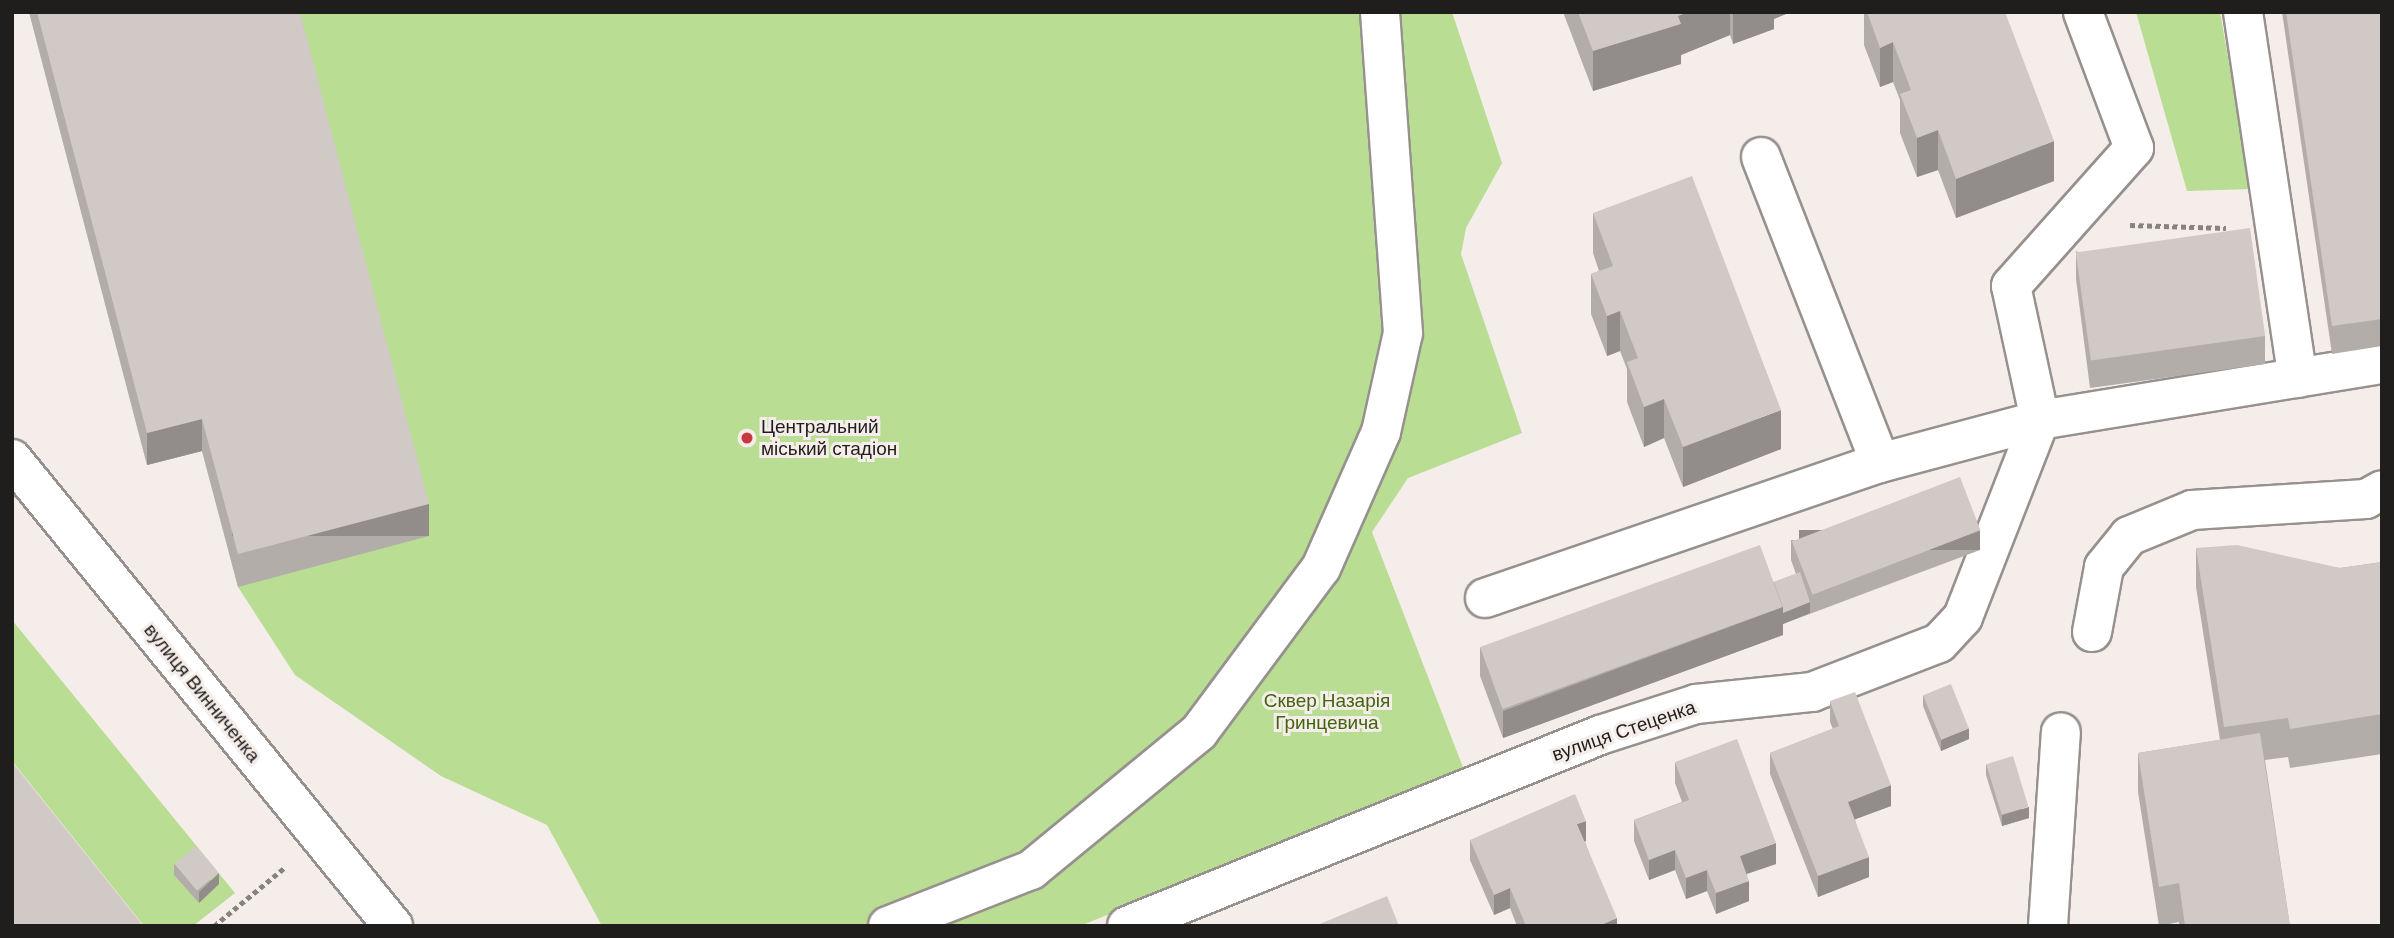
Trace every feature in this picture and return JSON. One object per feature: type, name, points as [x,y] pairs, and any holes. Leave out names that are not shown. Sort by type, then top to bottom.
[{"type":"street","points":[[888,926],[1031,870],[1147,775],[1199,732],[1321,568],[1381,432],[1403,333],[1380,12]]},
{"type":"street","points":[[2040,420],[2011,286],[2134,148],[2083,12]]},
{"type":"street","points":[[2243,12],[2298,378]]},
{"type":"street","points":[[1760,157],[1880,463]]},
{"type":"street","points":[[1485,598],[1880,463],[2040,420],[2382,365]]},
{"type":"street","name":"вулиця Стеценка","points":[[1127,926],[1600,735],[1696,704],[1812,692],[1940,643],[1963,617],[2040,420]]},
{"type":"street","name":"вулиця Винниченка","points":[[12,458],[393,926]]},
{"type":"street","points":[[2092,632],[2104,568],[2129,536],[2192,510],[2366,499],[2382,490]]},
{"type":"street","points":[[2048,926],[2061,732]]},
{"type":"path","points":[[2091,197],[2133,227],[2276,229]]},
{"type":"path","points":[[214,926],[320,839]]},
{"type":"green space","name":"Центральний міський стадіон","points":[[29,12],[1452,12],[1502,163],[1466,228],[1461,254],[1522,433],[1408,478],[1372,532],[1464,770],[1080,926],[602,926],[547,825],[441,776],[295,675],[238,587],[202,451],[147,465]]},
{"type":"green space","points":[[2136,12],[2220,12],[2251,189],[2187,191]]},
{"type":"green space","points":[[12,620],[235,893],[193,926],[144,926],[12,761]]},
{"type":"building","points":[[37,12],[300,12],[429,504],[238,554],[202,419],[147,433]]},
{"type":"building","points":[[1578,12],[1688,12],[1678,16],[1681,24],[1593,51]]},
{"type":"building","points":[[1867,12],[2005,12],[2054,141],[1956,179],[1938,130],[1917,138],[1900,94],[1911,90],[1893,42],[1880,48]]},
{"type":"building","points":[[2286,12],[2382,12],[2382,319],[2332,326]]},
{"type":"building","points":[[1692,176],[1781,410],[1683,447],[1664,399],[1644,407],[1627,362],[1638,358],[1620,311],[1607,316],[1591,274],[1613,266],[1593,213]]},
{"type":"building","points":[[2250,228],[2265,336],[2091,360],[2076,252]]},
{"type":"building","points":[[1960,477],[1980,530],[1812,595],[1792,542]]},
{"type":"building","points":[[1760,545],[1783,607],[1503,709],[1480,647]]},
{"type":"building","points":[[2237,545],[2340,568],[2382,562],[2382,714],[2290,729],[2288,718],[2224,727],[2196,548]]},
{"type":"building","points":[[1800,572],[1810,602],[1783,613],[1774,582]]},
{"type":"building","points":[[1951,684],[1969,729],[1941,740],[1923,695]]},
{"type":"building","points":[[1855,692],[1891,785],[1848,802],[1869,857],[1818,876],[1770,753],[1839,726],[1830,701]]},
{"type":"building","points":[[2260,733],[2290,926],[2185,926],[2179,883],[2159,887],[2138,753]]},
{"type":"building","points":[[1737,739],[1776,843],[1740,856],[1749,881],[1716,893],[1707,870],[1686,878],[1675,850],[1649,860],[1634,820],[1689,800],[1675,762]]},
{"type":"building","points":[[2013,756],[2028,807],[2002,815],[1986,764]]},
{"type":"building","points":[[12,762],[141,923],[138,926],[12,926]]},
{"type":"building","points":[[1575,794],[1586,821],[1577,824],[1617,918],[1599,926],[1526,926],[1510,888],[1494,895],[1470,840]]},
{"type":"building","points":[[196,846],[218,873],[197,891],[175,864]]},
{"type":"building","points":[[1387,896],[1399,926],[1315,926]]},
{"type":"place","name":"Центральний міський стадіон","points":[[747,438]]},
{"type":"park label","name":"Сквер Назарія Гринцевича","points":[[1327,712]]}]
